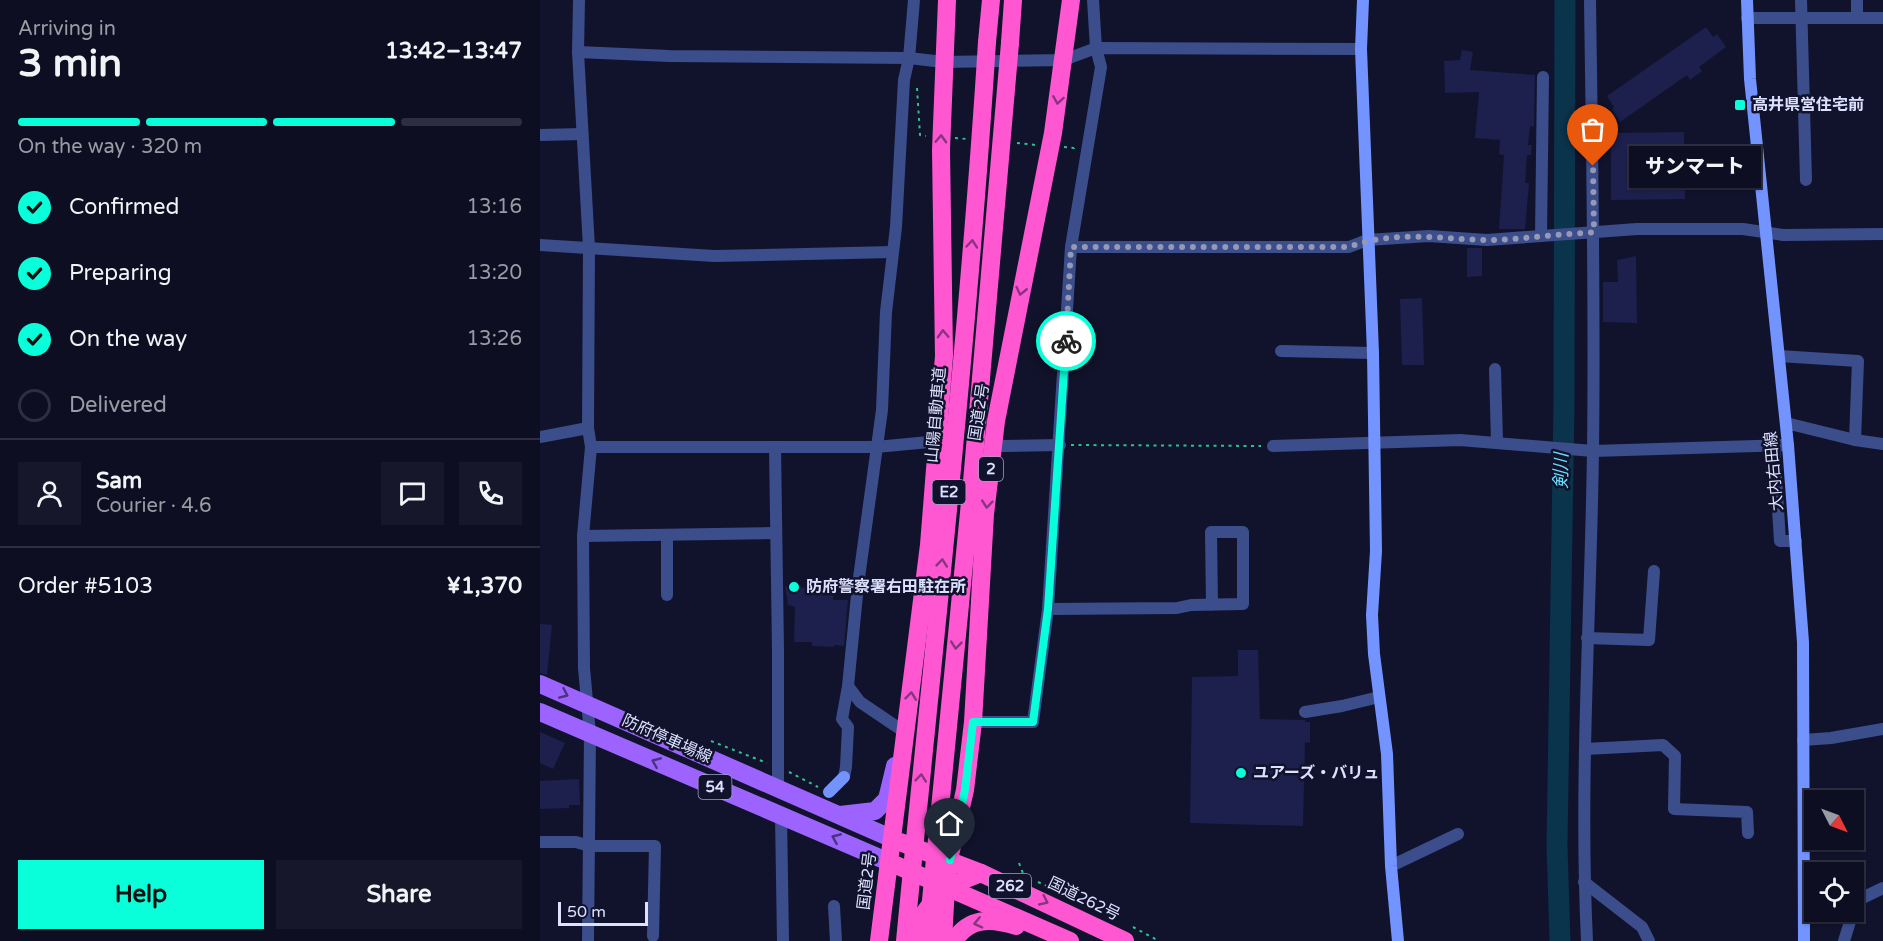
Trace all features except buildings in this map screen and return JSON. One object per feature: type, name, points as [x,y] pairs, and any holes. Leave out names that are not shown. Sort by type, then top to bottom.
[{"type":"highway","name":"国道2号","points":[[879,941],[929,545],[944,356],[940,173],[947,0]]},
{"type":"highway","name":"山陽自動車道","points":[[907,941],[980,152],[991,0]]},
{"type":"highway","name":"E2","points":[[927,941],[971,493],[1013,0]]},
{"type":"highway","name":"国道2号","points":[[943,941],[950,860],[965,790],[973,722],[986,514],[996,421],[1011,339],[1035,232],[1064,60],[1071,0]]},
{"type":"highway","name":"国道262号","points":[[893,839],[950,860],[1129,934]]},
{"type":"highway","name":"262","points":[[889,862],[1070,941]]},
{"type":"highway","points":[[907,941],[936,897],[956,882],[981,873]]},
{"type":"highway","points":[[954,941],[965,927],[979,920],[1002,922],[1031,930],[1050,932]]},
{"type":"main road","points":[[1363,0],[1361,49],[1373,353],[1376,551],[1372,615],[1374,654],[1387,754],[1391,866],[1398,941]]},
{"type":"main road","name":"大内右田線","points":[[1747,0],[1750,79],[1786,423],[1803,642],[1804,941]]},
{"type":"main road","name":"防府停車場線","points":[[540,684],[778,788],[830,805],[893,839]]},
{"type":"main road","name":"防府停車場線","points":[[540,712],[889,862]]},
{"type":"main road","points":[[844,777],[830,805],[875,811],[887,799],[895,766],[905,742]]},
{"type":"street","points":[[579,0],[578,52],[589,248],[588,428],[591,447],[583,536],[584,668],[590,734],[588,941]]},
{"type":"street","points":[[844,777],[848,727],[842,719],[882,410],[886,312],[896,227],[904,80],[909,58],[914,0]]},
{"type":"street","points":[[973,722],[1033,722],[1048,609],[1071,247],[1101,67],[1096,48],[1093,0]]},
{"type":"street","points":[[1587,941],[1584,882],[1587,638],[1593,451],[1590,0]]},
{"type":"street","points":[[1801,0],[1806,180]]},
{"type":"street","points":[[1857,0],[1857,18]]},
{"type":"street","points":[[1747,18],[1883,18]]},
{"type":"street","points":[[578,52],[669,56],[909,58],[943,62],[1064,60],[1096,48],[1361,49]]},
{"type":"street","points":[[1543,77],[1545,235]]},
{"type":"street","points":[[540,135],[582,134]]},
{"type":"street","points":[[1071,247],[1349,247],[1367,240],[1429,236],[1487,240],[1545,235],[1691,229],[1743,230],[1783,235],[1883,234]]},
{"type":"street","points":[[540,245],[714,256],[893,252]]},
{"type":"street","points":[[1281,351],[1373,353]]},
{"type":"street","points":[[1779,356],[1858,361],[1855,440]]},
{"type":"street","points":[[1495,369],[1497,442]]},
{"type":"street","points":[[1786,423],[1855,440],[1883,444]]},
{"type":"street","points":[[540,437],[588,428]]},
{"type":"street","points":[[1273,446],[1460,440],[1593,451],[1788,445]]},
{"type":"street","points":[[591,447],[876,447],[928,442]]},
{"type":"street","points":[[1003,446],[1060,445]]},
{"type":"street","points":[[1774,446],[1780,541],[1796,541]]},
{"type":"street","points":[[775,447],[778,788]]},
{"type":"street","points":[[1048,609],[1177,608],[1212,604],[1243,604],[1243,532],[1211,532],[1212,604]]},
{"type":"street","points":[[583,536],[776,533]]},
{"type":"street","points":[[667,535],[667,596]]},
{"type":"street","points":[[1587,638],[1649,640],[1654,572]]},
{"type":"street","points":[[848,686],[860,702],[905,742]]},
{"type":"street","points":[[1305,712],[1379,697]]},
{"type":"street","points":[[1803,740],[1831,738],[1883,729]]},
{"type":"street","points":[[1586,749],[1663,745],[1675,756],[1674,809],[1747,812],[1748,833]]},
{"type":"street","points":[[781,815],[783,941]]},
{"type":"street","points":[[1391,866],[1458,834]]},
{"type":"street","points":[[540,842],[576,842],[590,846],[655,846],[653,936]]},
{"type":"street","points":[[1584,882],[1642,927],[1649,941]]},
{"type":"street","points":[[1864,898],[1883,888]]},
{"type":"street","points":[[834,906],[836,941]]},
{"type":"street","points":[[1844,941],[1850,922]]},
{"type":"path","points":[[904,80],[916,81],[920,135],[929,136]]},
{"type":"path","points":[[1060,445],[1273,446]]},
{"type":"path","points":[[1019,863],[1024,876]]},
{"type":"path","points":[[1033,880],[1122,922]]},
{"type":"path","points":[[1129,934],[1159,941]]},
{"type":"waterway","name":"剣川","points":[[1560,941],[1557,846],[1564,403],[1565,0]]},
{"type":"way so far","points":[[1066,341],[1071,247],[1349,247],[1367,240],[1429,236],[1487,240],[1588,233],[1594,232],[1593,166]]},
{"type":"place","name":"高井県営住宅前","points":[[1740,105]]},
{"type":"place","name":"サンマート","points":[[1593,166]]},
{"type":"place","name":"防府警察署右田駐在所","points":[[794,587]]},
{"type":"place","name":"ユアーズ・バリュ","points":[[1241,773]]},
{"type":"route","points":[[950,860],[965,790],[973,722],[1033,722],[1048,609],[1066,341]]}]
